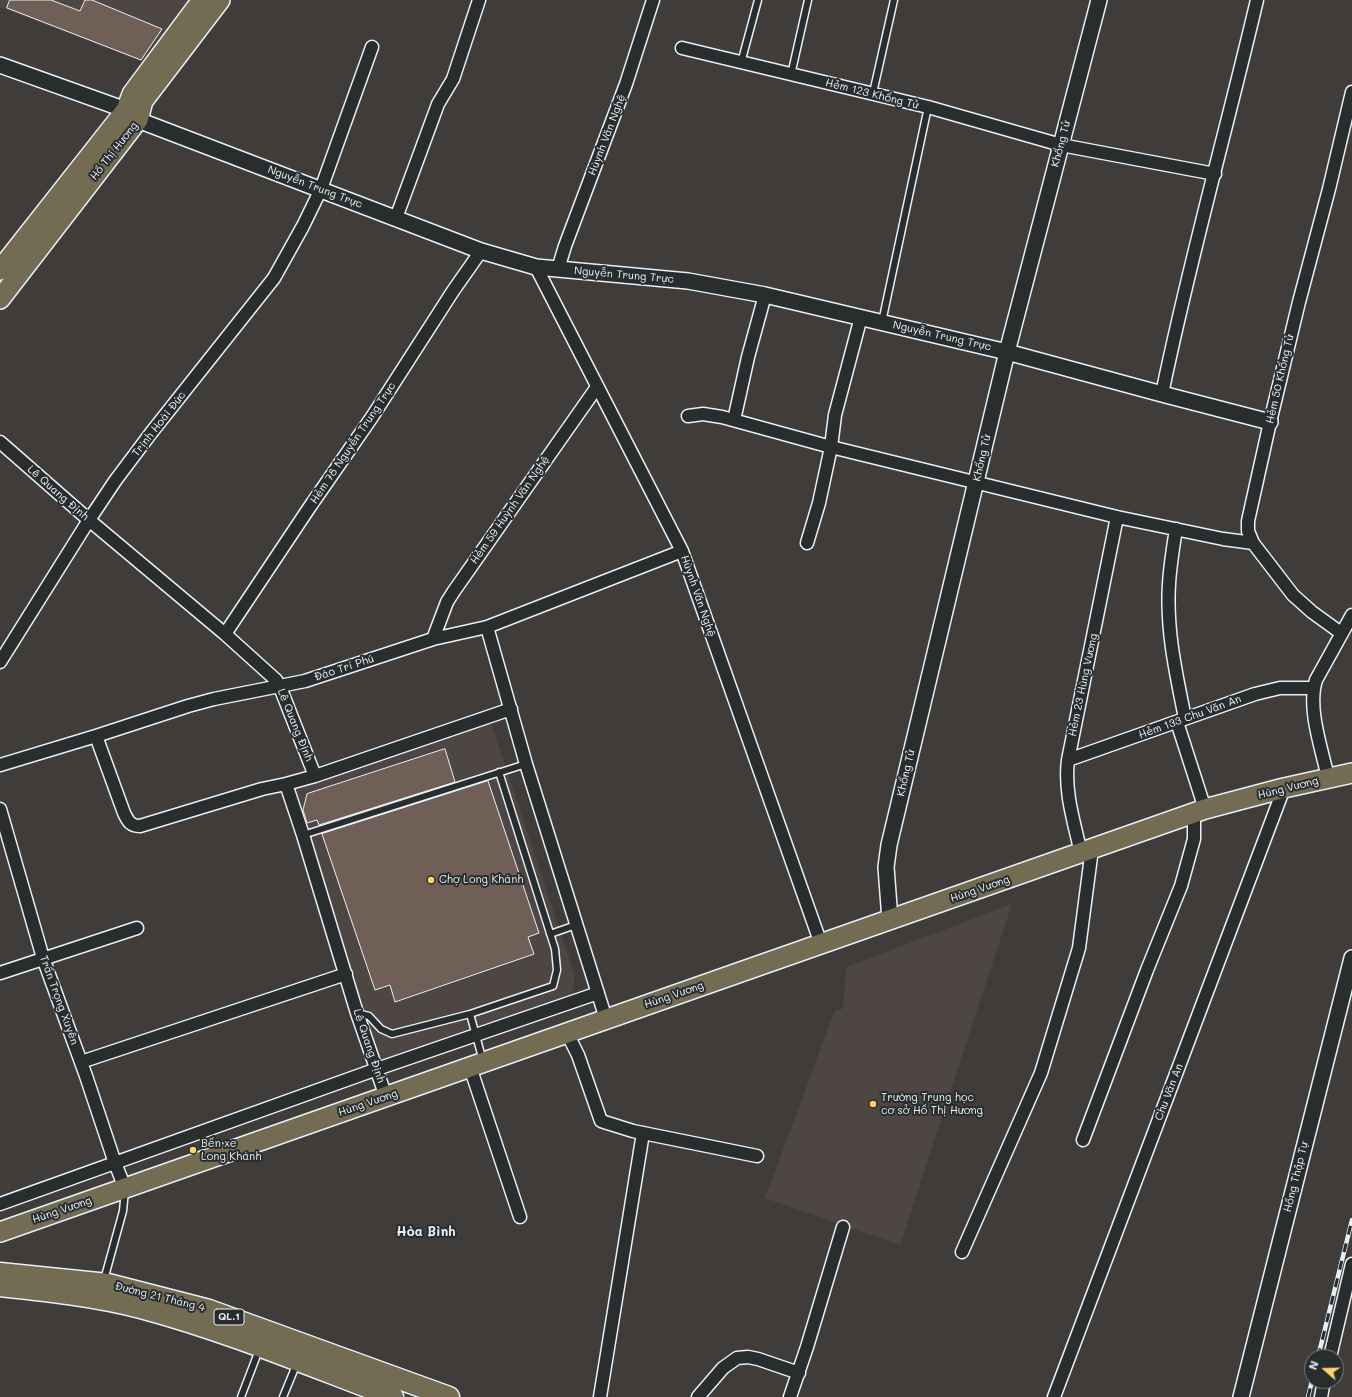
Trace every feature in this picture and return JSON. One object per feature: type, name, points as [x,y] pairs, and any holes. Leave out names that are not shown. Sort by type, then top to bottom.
[{"type":"highway","name":"Đường 21 Tháng 4","points":[[0,1273],[102,1284],[128,1289],[209,1310],[449,1397]]},
{"type":"highway","name":"Đường 21 Tháng 4","points":[[0,1286],[104,1300],[140,1308],[192,1323],[393,1397]]},
{"type":"main road","name":"Hồ Thị Hương","points":[[0,299],[132,115],[132,94],[202,0]]},
{"type":"main road","name":"Hồ Thị Hương","points":[[0,270],[132,115],[220,0]]},
{"type":"main road","name":"Hùng Vương","points":[[0,1232],[1200,811],[1284,788],[1352,773]]},
{"type":"street","points":[[396,218],[438,104],[453,79],[479,0]]},
{"type":"street","name":"Hùynh Văn Nghệ","points":[[558,269],[565,246],[626,84],[653,0]]},
{"type":"street","name":"Khổng Tử","points":[[890,920],[886,867],[889,845],[1007,352],[1099,0]]},
{"type":"street","points":[[1162,394],[1177,319],[1257,0]]},
{"type":"street","name":"Trịnh Hoài Đức","points":[[0,662],[115,481],[151,433],[274,278],[303,226],[321,189],[372,47]]},
{"type":"street","name":"Hẻm 123 Khổng Tử","points":[[682,48],[928,107],[1061,145],[1214,174]]},
{"type":"street","name":"Nguyễn Trung Trực","points":[[0,65],[481,251],[536,267],[688,281],[765,295],[1007,352],[1270,422]]},
{"type":"street","name":"Hẻm 50 Khổng Tử","points":[[1341,633],[1324,622],[1293,595],[1253,543],[1248,531],[1248,521],[1299,302],[1329,189],[1352,92]]},
{"type":"street","name":"Hẻm 78 Nguyễn Trung Trực","points":[[225,634],[372,417],[453,291],[481,251]]},
{"type":"street","name":"Hùynh Văn Nghệ","points":[[536,267],[682,551],[821,944]]},
{"type":"street","points":[[734,420],[748,357],[765,295]]},
{"type":"street","points":[[807,543],[819,502],[831,447],[835,416],[861,318]]},
{"type":"street","name":"Hẻm 59 Huỳnh Văn Nghệ","points":[[433,640],[447,602],[454,591],[598,387]]},
{"type":"street","points":[[688,416],[703,414],[734,420],[831,447],[1117,517],[1223,539],[1253,543]]},
{"type":"street","name":"Lê Quang Định","points":[[0,442],[89,520],[225,634],[276,680],[315,776],[286,784],[304,835],[357,1013],[386,1096]]},
{"type":"street","name":"Hẻm 23 Hùng Vương","points":[[1087,851],[1067,792],[1066,775],[1117,517]]},
{"type":"street","points":[[1083,1140],[1147,970],[1181,886],[1200,811],[1181,720],[1170,618],[1170,567],[1176,529]]},
{"type":"street","name":"Đào Trí Phú","points":[[0,765],[214,699],[305,681],[433,640],[487,627],[682,551]]},
{"type":"street","points":[[1328,778],[1315,721],[1313,708],[1314,688],[1316,680],[1352,615]]},
{"type":"street","points":[[487,627],[526,764],[606,1019]]},
{"type":"street","name":"Hẻm 133 Chu Văn An","points":[[1068,760],[1270,690],[1280,688],[1314,688]]},
{"type":"street","points":[[315,776],[510,709]]},
{"type":"street","points":[[96,736],[128,822],[134,826],[140,826],[262,789],[286,784]]},
{"type":"street","name":"Chu Văn An","points":[[1054,1397],[1284,788]]},
{"type":"street","name":"Trần Trọng Xuyên","points":[[0,809],[43,958],[125,1188]]},
{"type":"street","points":[[962,1252],[1042,1073],[1079,948],[1087,851]]},
{"type":"street","points":[[0,973],[137,928]]},
{"type":"street","name":"Hồng Thập Tự","points":[[1240,1397],[1352,958]]},
{"type":"street","points":[[81,1062],[346,974]]},
{"type":"street","points":[[0,1204],[377,1068],[598,993]]},
{"type":"street","points":[[567,1033],[578,1055],[601,1121],[643,1133],[758,1156]]},
{"type":"street","points":[[477,1065],[520,1217]]},
{"type":"street","points":[[600,1397],[643,1133]]},
{"type":"street","points":[[790,1397],[799,1373],[843,1227]]},
{"type":"street","points":[[1332,1349],[1352,1264]]},
{"type":"street","points":[[698,1397],[722,1368],[737,1358],[748,1356],[799,1373]]},
{"type":"lane","points":[[741,63],[758,0]]},
{"type":"lane","points":[[791,75],[808,0]]},
{"type":"lane","points":[[873,93],[894,0]]},
{"type":"lane","points":[[882,322],[928,107]]},
{"type":"lane","points":[[304,835],[526,764]]},
{"type":"lane","points":[[357,1013],[369,1016],[381,1029],[392,1034],[470,1014],[553,986],[557,970],[555,949],[499,772]]},
{"type":"lane","points":[[550,934],[576,924]]},
{"type":"lane","points":[[470,1014],[476,1035],[477,1065]]},
{"type":"lane","points":[[102,1284],[123,1211],[125,1188]]},
{"type":"lane","points":[[241,1397],[260,1347]]},
{"type":"lane","points":[[283,1397],[298,1361]]},
{"type":"shaded area","points":[[0,0],[192,0],[145,63],[0,7]]},
{"type":"shaded area","name":"Chợ Long Khánh","points":[[489,717],[575,976],[573,989],[570,996],[381,1065],[369,1057],[293,787]]},
{"type":"shaded area","name":"Trường Trung học cơ sở Hồ Thị Hương","points":[[1012,904],[900,1245],[765,1198],[835,1010],[843,1009],[846,967]]},
{"type":"building","points":[[10,0],[51,0],[80,11],[85,0],[92,0],[162,29],[141,60],[7,8]]},
{"type":"building","points":[[445,749],[455,782],[319,825],[317,820],[307,823],[303,810],[307,794]]},
{"type":"building","points":[[488,781],[539,933],[528,937],[534,954],[395,1002],[390,985],[375,990],[322,834]]},
{"type":"railway","points":[[1320,1349],[1352,1220]]},
{"type":"railway","points":[[1308,1397],[1310,1389]]},
{"type":"place","name":"Chợ Long Khánh","points":[[431,880]]},
{"type":"place","name":"Trường Trung học cơ sở Hồ Thị Hương","points":[[873,1104]]},
{"type":"place","name":"Bến xe Long Khánh","points":[[193,1150]]},
{"type":"district","name":"Hòa Bình","points":[[426,1232]]}]
